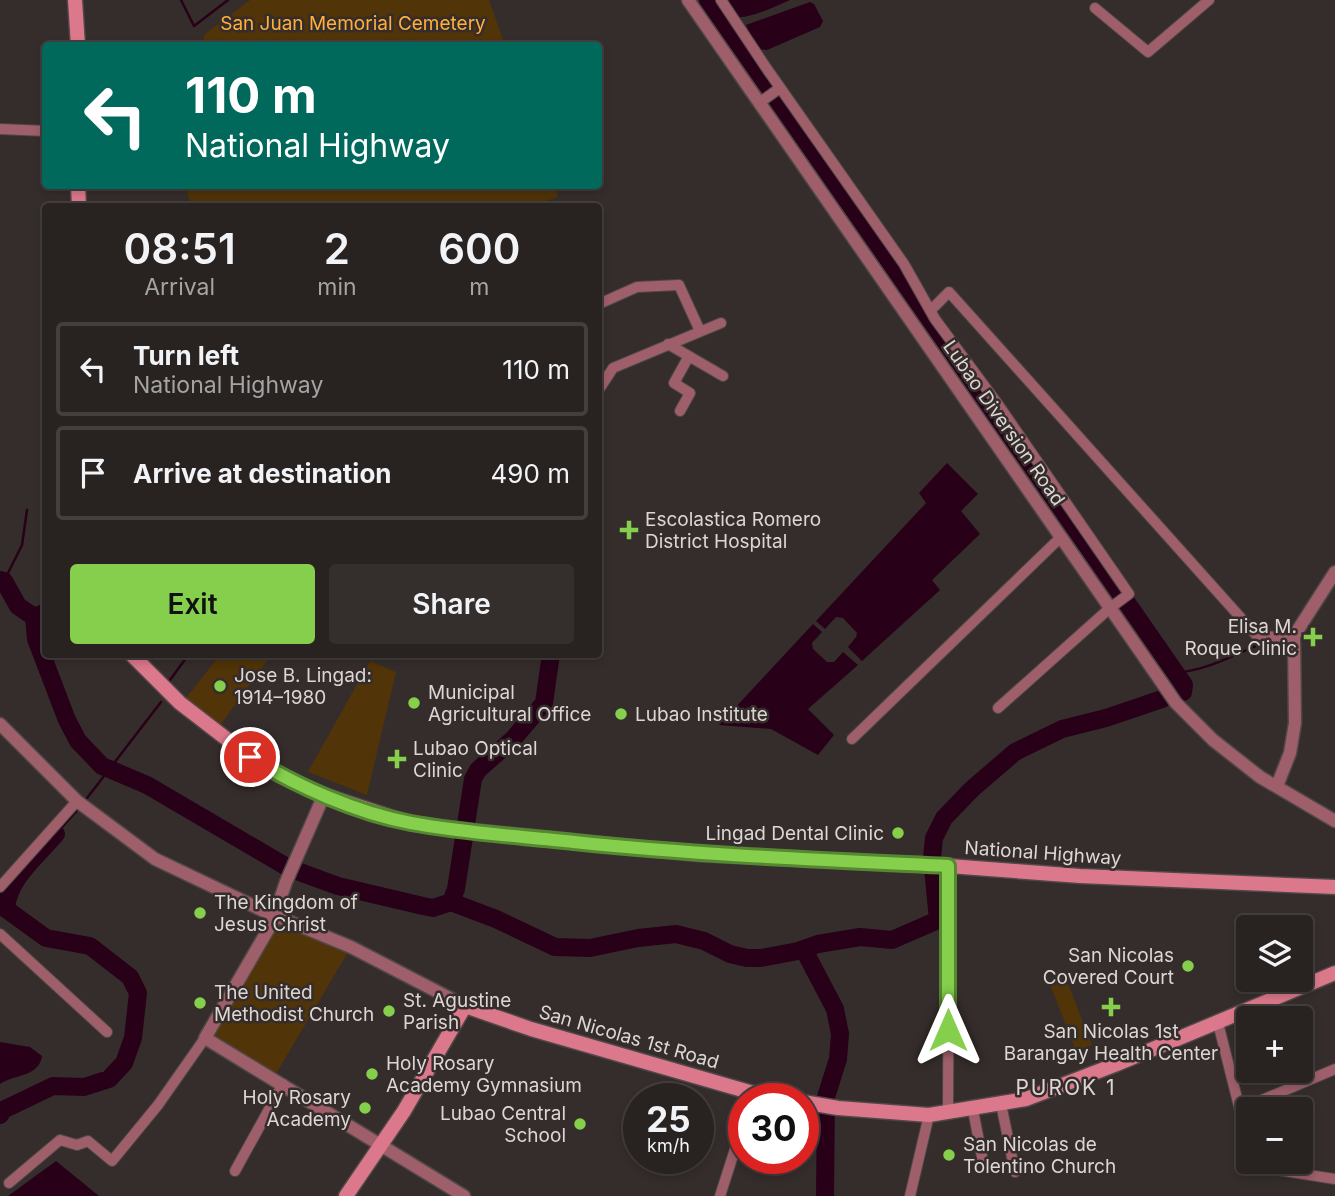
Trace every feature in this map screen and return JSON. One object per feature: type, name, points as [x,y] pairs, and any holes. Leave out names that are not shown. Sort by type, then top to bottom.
[{"type":"main road","points":[[75,0],[78,42]]},
{"type":"main road","name":"National Highway","points":[[135,658],[180,703],[276,774],[324,795],[409,822],[450,829],[699,854],[916,864],[1080,876],[1335,887]]},
{"type":"main road","points":[[819,1105],[929,1115],[973,1110],[1026,1099],[1218,1023],[1335,973]]},
{"type":"main road","points":[[346,1196],[381,1146],[465,1006]]},
{"type":"main road","name":"San Nicolas 1st Road","points":[[465,1006],[728,1089]]},
{"type":"street","name":"Lubao Diversion Road","points":[[688,0],[762,101],[1176,703],[1233,757],[1259,777],[1335,821]]},
{"type":"street","points":[[721,0],[778,89],[904,264],[935,319],[1129,594],[998,708]]},
{"type":"street","points":[[1095,8],[1148,52],[1209,0]]},
{"type":"street","points":[[762,101],[778,89]]},
{"type":"street","points":[[0,130],[42,131]]},
{"type":"street","points":[[602,303],[637,287],[679,285],[700,331]]},
{"type":"street","points":[[930,310],[949,292],[1258,637],[1294,636]]},
{"type":"street","points":[[602,385],[613,368],[721,323]]},
{"type":"street","points":[[668,344],[723,376]]},
{"type":"street","points":[[680,411],[690,393],[674,383],[690,356]]},
{"type":"street","points":[[852,739],[1060,538]]},
{"type":"street","points":[[1277,786],[1290,753],[1294,723],[1294,636],[1335,572]]},
{"type":"street","points":[[0,724],[81,804],[155,859],[264,911],[351,947],[465,1006]]},
{"type":"street","points":[[9,1183],[60,1140],[77,1145],[88,1141],[112,1161],[158,1105],[205,1038],[265,936],[324,795]]},
{"type":"street","points":[[0,887],[81,804]]},
{"type":"street","points":[[947,866],[948,1112]]},
{"type":"street","points":[[0,934],[107,1032]]},
{"type":"street","points":[[1218,1023],[1238,1097]]},
{"type":"street","points":[[205,1038],[464,1196]]},
{"type":"street","points":[[1269,1097],[1335,1069]]},
{"type":"street","points":[[235,1171],[283,1084]]},
{"type":"street","points":[[1000,1104],[1015,1171]]},
{"type":"street","points":[[973,1110],[983,1162]]},
{"type":"street","points":[[910,1196],[929,1115]]},
{"type":"street","points":[[720,1196],[728,1171]]},
{"type":"street","points":[[1303,1174],[1335,1179]]},
{"type":"green space","name":"San Juan Memorial Cemetery","points":[[250,0],[489,0],[504,42],[203,42],[205,34]]},
{"type":"green space","points":[[188,189],[556,189],[558,197],[540,203],[191,203]]},
{"type":"green space","points":[[218,658],[269,658],[219,727],[185,699]]},
{"type":"green space","points":[[370,661],[396,672],[367,795],[308,772]]},
{"type":"green space","points":[[279,925],[288,925],[348,952],[276,1074],[213,1035],[272,932]]},
{"type":"green space","points":[[1065,976],[1092,1045],[1076,1051],[1049,982]]},
{"type":"shaded area","points":[[727,0],[790,0],[762,12],[739,17],[734,15]]},
{"type":"shaded area","points":[[810,2],[814,4],[823,21],[820,27],[767,50],[757,49],[746,25]]},
{"type":"shaded area","points":[[947,463],[978,494],[961,511],[980,534],[932,580],[940,590],[862,661],[848,647],[857,633],[843,618],[836,617],[825,629],[816,621],[926,503],[919,493]]},
{"type":"shaded area","points":[[813,624],[822,632],[812,643],[813,649],[827,662],[834,662],[843,652],[858,665],[808,709],[834,735],[818,755],[771,729],[719,725]]},
{"type":"shaded area","points":[[0,1042],[30,1047],[42,1056],[40,1063],[31,1071],[0,1084]]},
{"type":"shaded area","points":[[56,1161],[99,1196],[8,1196]]},
{"type":"waterway","points":[[181,0],[194,26],[228,0]]},
{"type":"waterway","points":[[708,0],[1184,685],[1183,692],[1180,693]]},
{"type":"waterway","points":[[4,581],[22,545],[27,510]]},
{"type":"waterway","points":[[0,580],[4,581],[18,606],[34,617],[42,614]]},
{"type":"waterway","points":[[34,617],[36,639],[42,655]]},
{"type":"waterway","points":[[1175,673],[1211,665],[1267,641]]},
{"type":"waterway","points":[[43,658],[78,741],[102,766],[147,785],[287,867],[338,886],[433,908],[451,902],[456,889],[473,779],[478,770],[513,739],[544,703],[550,658]]},
{"type":"waterway","points":[[170,680],[186,658]]},
{"type":"waterway","points":[[451,902],[496,919],[555,947],[590,948],[638,938],[676,934],[704,941],[730,954],[761,958],[860,937],[892,940],[938,920],[932,858],[934,838],[944,818],[972,789],[1015,752],[1062,729],[1106,718],[1162,699]]},
{"type":"waterway","points":[[84,802],[161,702]]},
{"type":"waterway","points":[[56,834],[80,807]]},
{"type":"waterway","points":[[0,1115],[3,1110],[53,1086],[84,1087],[109,1079],[124,1063],[133,1038],[138,993],[130,977],[90,946],[46,938],[6,909],[8,898],[18,878],[56,834]]},
{"type":"waterway","points":[[804,950],[835,1009],[840,1034],[838,1059],[826,1097],[825,1196]]},
{"type":"place","name":"Escolastica Romero District Hospital","points":[[629,530]]},
{"type":"place","name":"Elisa M. Roque Clinic","points":[[1313,637]]},
{"type":"place","name":"Jose B. Lingad: 1914–1980","points":[[220,686]]},
{"type":"place","name":"Municipal Agricultural Office","points":[[414,703]]},
{"type":"place","name":"Lubao Institute","points":[[621,714]]},
{"type":"place","name":"Lubao Optical Clinic","points":[[397,759]]},
{"type":"place","name":"Lingad Dental Clinic","points":[[898,833]]},
{"type":"place","name":"The Kingdom of Jesus Christ","points":[[200,913]]},
{"type":"place","name":"San Nicolas Covered Court","points":[[1188,966]]},
{"type":"place","name":"The United Methodist Church","points":[[200,1003]]},
{"type":"place","name":"San Nicolas 1st Barangay Health Center","points":[[1111,1007]]},
{"type":"place","name":"St. Agustine Parish","points":[[389,1011]]},
{"type":"place","name":"Holy Rosary Academy Gymnasium","points":[[372,1074]]},
{"type":"place","name":"Holy Rosary Academy","points":[[365,1108]]},
{"type":"place","name":"Lubao Central School","points":[[580,1124]]},
{"type":"place","name":"San Nicolas de Tolentino Church","points":[[949,1155]]},
{"type":"district","name":"PUROK 1","points":[[1066,1087]]},
{"type":"route","points":[[250,757],[276,774],[324,795],[409,822],[450,829],[699,854],[948,866],[948,1030]]}]
